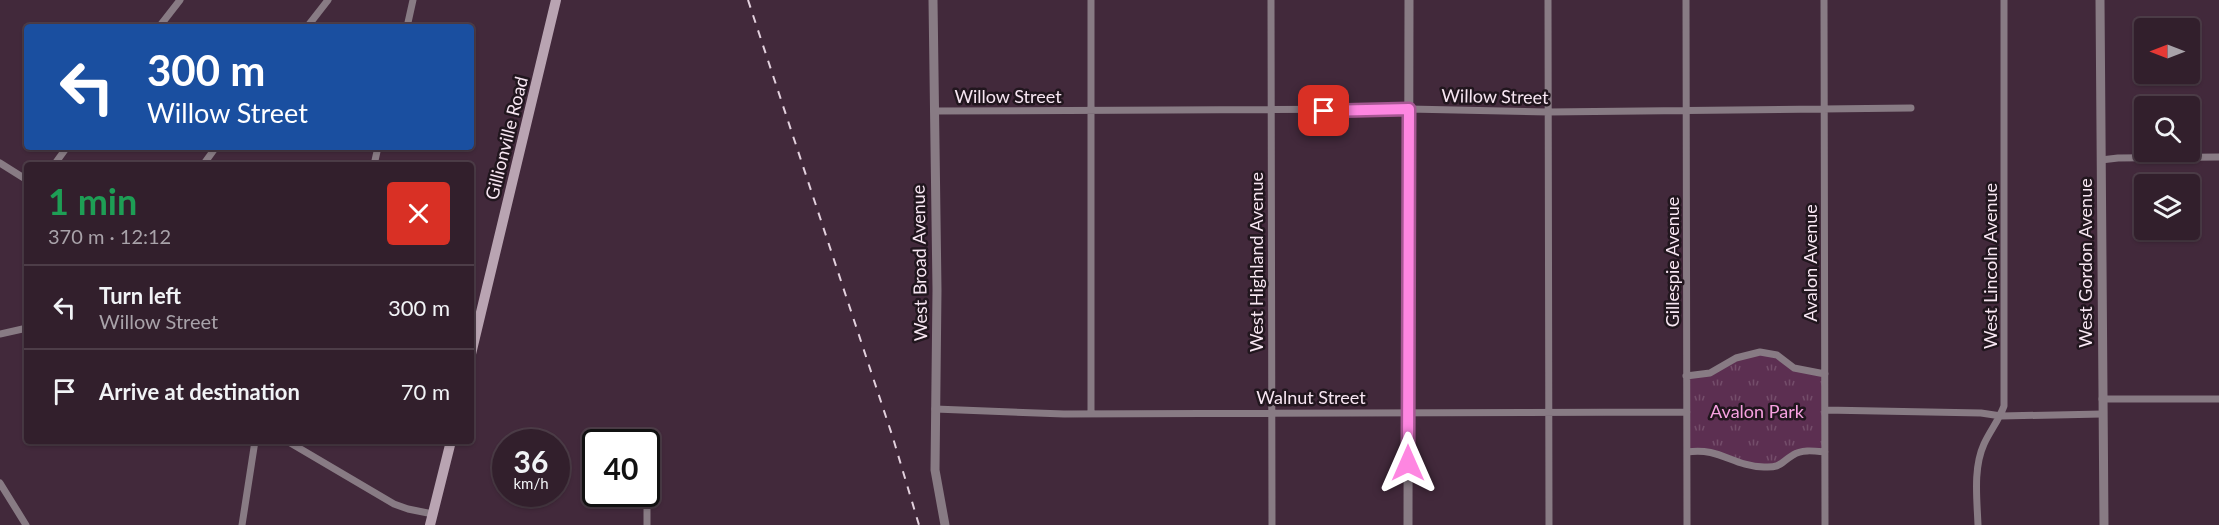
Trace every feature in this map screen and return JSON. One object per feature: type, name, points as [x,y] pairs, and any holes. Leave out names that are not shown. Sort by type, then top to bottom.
[{"type":"main road","name":"Gillionville Road","points":[[474,342],[556,0]]},
{"type":"main road","points":[[430,525],[450,444]]},
{"type":"street","points":[[161,24],[180,0]]},
{"type":"street","points":[[309,24],[328,0]]},
{"type":"street","points":[[408,24],[413,0]]},
{"type":"street","name":"West Broad Avenue","points":[[933,0],[937,290],[935,470],[945,525]]},
{"type":"street","points":[[1091,0],[1091,413]]},
{"type":"street","name":"West Highland Avenue","points":[[1271,0],[1272,525]]},
{"type":"street","points":[[1408,525],[1409,0]]},
{"type":"street","points":[[1548,0],[1549,525]]},
{"type":"street","name":"Gillespie Avenue","points":[[1686,0],[1687,525]]},
{"type":"street","name":"Avalon Avenue","points":[[1824,0],[1825,525]]},
{"type":"street","name":"West Lincoln Avenue","points":[[1978,525],[1977,482],[1980,455],[1984,442],[2001,416],[2004,406],[2004,0]]},
{"type":"street","name":"West Gordon Avenue","points":[[2100,0],[2104,525]]},
{"type":"street","name":"Willow Street","points":[[934,111],[1409,109],[1548,112],[1911,108]]},
{"type":"street","points":[[2101,160],[2219,157]]},
{"type":"street","points":[[0,163],[24,178]]},
{"type":"street","points":[[0,334],[24,329]]},
{"type":"street","points":[[1686,376],[1710,373],[1736,358],[1760,352],[1777,355],[1794,368],[1825,374]]},
{"type":"street","points":[[2102,399],[2219,399]]},
{"type":"street","name":"Walnut Street","points":[[935,409],[1091,413],[1687,412]]},
{"type":"street","points":[[1825,410],[1981,413],[2001,416],[2102,414]]},
{"type":"street","points":[[242,525],[255,444]]},
{"type":"street","points":[[292,444],[394,504],[433,514]]},
{"type":"street","points":[[1687,452],[1709,451],[1737,464],[1766,468],[1778,466],[1795,453],[1812,450],[1825,452]]},
{"type":"street","points":[[0,483],[26,525]]},
{"type":"street","points":[[647,507],[647,525]]},
{"type":"green space","name":"Avalon Park","points":[[1760,354],[1777,357],[1794,370],[1824,376],[1824,450],[1811,449],[1777,465],[1748,465],[1721,453],[1688,451],[1687,376],[1710,375],[1737,358]]},
{"type":"railway","points":[[748,0],[893,438],[919,525]]},
{"type":"route","points":[[1324,111],[1409,109],[1408,463]]}]
